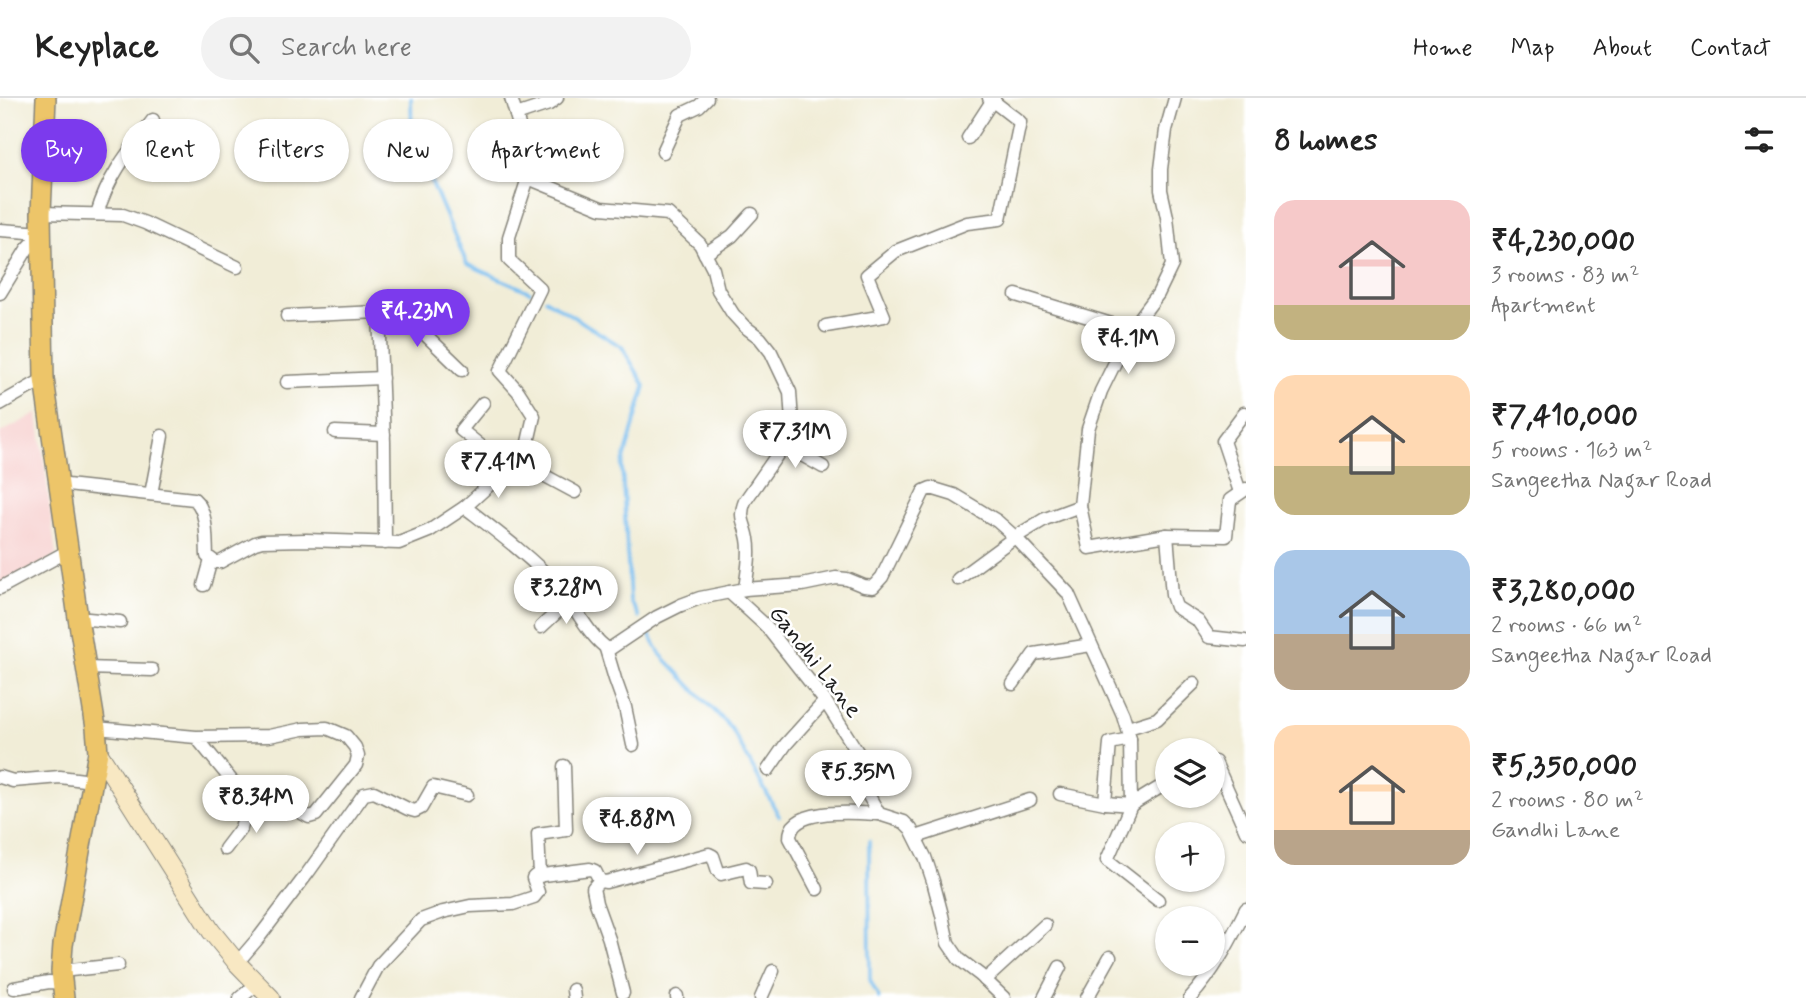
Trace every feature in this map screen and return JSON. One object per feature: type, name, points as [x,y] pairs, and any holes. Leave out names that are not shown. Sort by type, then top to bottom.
[{"type":"main road","points":[[46,98],[41,213],[44,379],[98,752],[63,945],[62,984]]},
{"type":"street","points":[[511,98],[517,119]]},
{"type":"street","points":[[516,115],[549,104],[557,98]]},
{"type":"street","points":[[663,152],[680,115],[699,106],[707,98]]},
{"type":"street","points":[[1175,98],[1166,130],[1161,169],[1161,190],[1172,265],[1158,294],[1131,330],[1101,391],[1088,429],[1080,506],[1089,548],[1167,535],[1226,536],[1230,500],[1243,491],[1223,441],[1244,413]]},
{"type":"street","points":[[826,326],[884,316],[867,275],[896,251],[967,223],[1000,219],[1020,122],[992,99],[968,138]]},
{"type":"street","points":[[97,214],[109,182],[121,161]]},
{"type":"street","points":[[523,464],[534,416],[500,371],[540,289],[509,260],[509,237],[527,182]]},
{"type":"street","points":[[538,182],[601,208],[668,214],[700,244],[713,270],[718,290],[733,314],[760,338],[781,370],[790,391],[792,422],[784,445],[741,510],[748,539],[745,589]]},
{"type":"street","points":[[41,213],[124,215],[237,267]]},
{"type":"street","points":[[705,254],[732,236],[752,214]]},
{"type":"street","points":[[0,230],[43,233]]},
{"type":"street","points":[[0,293],[27,249],[43,233]]},
{"type":"street","points":[[1016,295],[1131,330]]},
{"type":"street","points":[[379,312],[385,543]]},
{"type":"street","points":[[287,316],[402,312],[462,370]]},
{"type":"street","points":[[286,382],[382,378]]},
{"type":"street","points":[[0,404],[44,379]]},
{"type":"street","points":[[483,403],[461,430],[508,468]]},
{"type":"street","points":[[335,432],[384,434]]},
{"type":"street","points":[[151,494],[162,436]]},
{"type":"street","points":[[784,445],[823,467]]},
{"type":"street","points":[[58,484],[191,498],[200,506],[207,556],[215,562],[220,562],[258,542],[306,540],[399,543],[429,531],[465,507],[508,468],[523,464],[575,492]]},
{"type":"street","points":[[606,649],[657,617],[700,598],[745,589],[802,585],[836,578],[864,586],[876,586],[924,491],[931,488],[954,495],[997,521],[1068,593],[1129,734],[1131,804],[1107,860],[1158,900]]},
{"type":"street","points":[[958,579],[1015,537],[1045,519],[1080,506]]},
{"type":"street","points":[[465,507],[559,586],[606,649],[625,706],[633,745]]},
{"type":"street","points":[[1167,535],[1172,595],[1176,607],[1198,621],[1209,637],[1245,641]]},
{"type":"street","points":[[0,588],[68,551]]},
{"type":"street","points":[[204,585],[211,560]]},
{"type":"street","name":"Gandhi Lane","points":[[729,592],[766,626],[825,701],[858,753],[854,765],[856,773],[879,814]]},
{"type":"street","points":[[541,627],[569,601]]},
{"type":"street","points":[[78,618],[120,622]]},
{"type":"street","points":[[1013,684],[1034,654],[1091,645]]},
{"type":"street","points":[[86,668],[152,670]]},
{"type":"street","points":[[1105,803],[1110,744],[1157,719],[1194,683]]},
{"type":"street","points":[[768,770],[786,744],[825,701]]},
{"type":"street","points":[[96,728],[196,737],[269,736],[303,729],[327,728],[346,736],[358,751],[358,758],[356,765],[314,817],[308,817],[278,800],[258,805],[248,801],[196,737]]},
{"type":"street","points":[[98,752],[211,932],[271,998]]},
{"type":"street","points":[[540,876],[538,834],[566,830],[564,766]]},
{"type":"street","points":[[0,777],[13,781],[60,777],[92,780]]},
{"type":"street","points":[[1225,784],[1246,831]]},
{"type":"street","points":[[237,963],[307,874],[364,794],[374,792],[415,811],[421,808],[433,787],[467,794]]},
{"type":"street","points":[[1060,794],[1105,803],[1131,804],[1155,790]]},
{"type":"street","points":[[916,837],[1030,800]]},
{"type":"street","points":[[225,849],[241,828],[248,801]]},
{"type":"street","points":[[817,888],[789,834],[800,819],[836,812],[879,814],[908,825],[916,837],[933,881],[948,943],[959,959],[1004,998]]},
{"type":"street","points":[[360,998],[378,966],[422,920],[470,906],[513,904],[534,897],[538,892],[533,878],[540,876],[590,869],[595,870],[600,880],[606,882],[709,854],[713,856],[720,874],[745,868],[751,883],[765,884]]},
{"type":"street","points":[[600,880],[593,888],[596,903],[609,939],[623,993]]},
{"type":"street","points":[[1190,998],[1217,962],[1246,909]]},
{"type":"street","points":[[985,980],[1045,925]]},
{"type":"street","points":[[1087,998],[1110,957]]},
{"type":"street","points":[[14,988],[49,982],[62,984],[118,965]]},
{"type":"street","points":[[1044,998],[1060,967]]},
{"type":"street","points":[[761,998],[773,971]]},
{"type":"street","points":[[240,998],[257,984]]},
{"type":"shaded area","points":[[38,413],[56,556],[0,586],[0,433]]},
{"type":"waterway","points":[[411,98],[412,137],[467,264],[530,292]]},
{"type":"waterway","points":[[545,299],[622,347],[645,386],[622,467],[630,601],[639,617]]},
{"type":"waterway","points":[[649,634],[661,655],[731,728],[779,816]]},
{"type":"waterway","points":[[869,841],[870,980],[879,998]]}]
